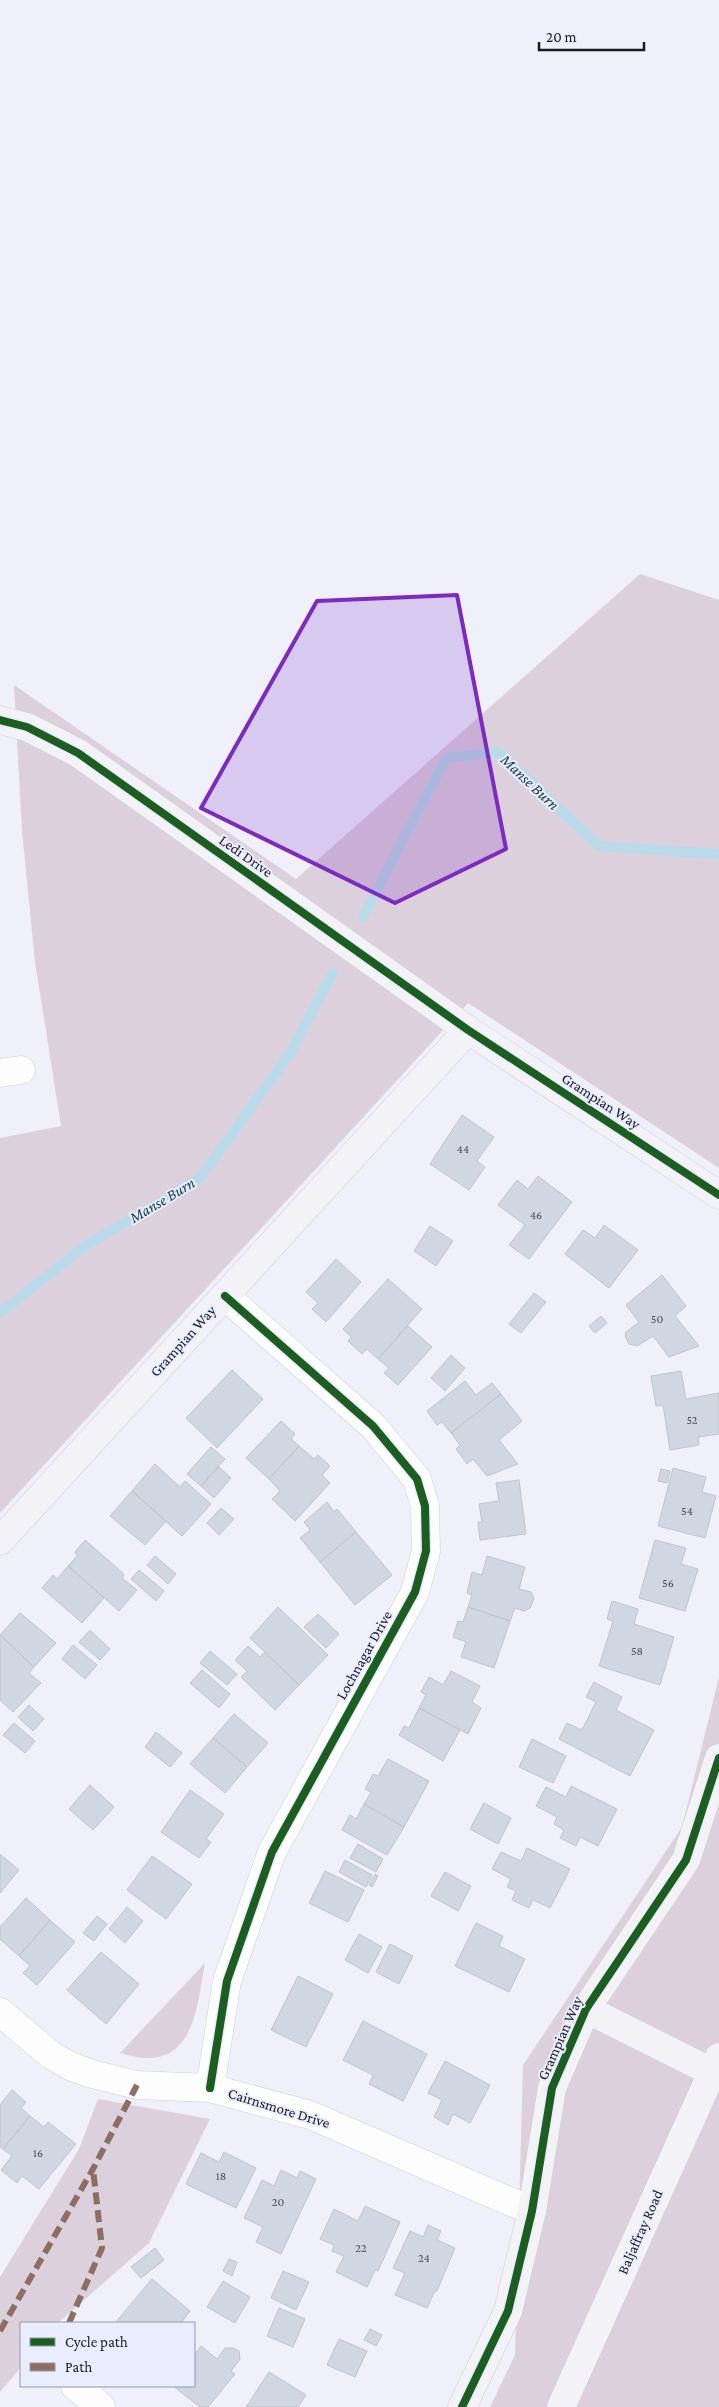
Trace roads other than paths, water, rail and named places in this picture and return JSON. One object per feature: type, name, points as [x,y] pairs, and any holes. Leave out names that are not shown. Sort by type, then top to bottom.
[{"type":"street","name":"Ledi Drive","points":[[0,720],[27,727],[78,753],[468,1030]]},
{"type":"street","name":"Grampian Way","points":[[0,1541],[468,1030],[719,1195]]},
{"type":"street","name":"Lochnagar Drive","points":[[210,2088],[227,1981],[272,1852],[415,1592],[426,1551],[425,1506],[417,1479],[396,1451],[373,1426],[225,1296]]},
{"type":"street","name":"Grampian Way","points":[[462,2407],[508,2311],[532,2211],[552,2088],[586,2009],[686,1860],[719,1758]]},
{"type":"street","name":"Grampian Way","points":[[586,2009],[716,2064]]},
{"type":"street","name":"Cairnsmore Drive","points":[[0,2012],[51,2054],[70,2066],[92,2074],[137,2085],[210,2088],[310,2115],[532,2211]]},
{"type":"street","name":"Baljaffray Road","points":[[561,2407],[716,2064]]},
{"type":"street","points":[[76,2387],[101,2407]]},
{"type":"waterway","name":"Manse Burn","points":[[363,917],[446,758],[498,752],[599,846],[719,854]]},
{"type":"waterway","name":"Manse Burn","points":[[0,1313],[85,1246],[200,1178],[289,1055],[333,973]]}]
